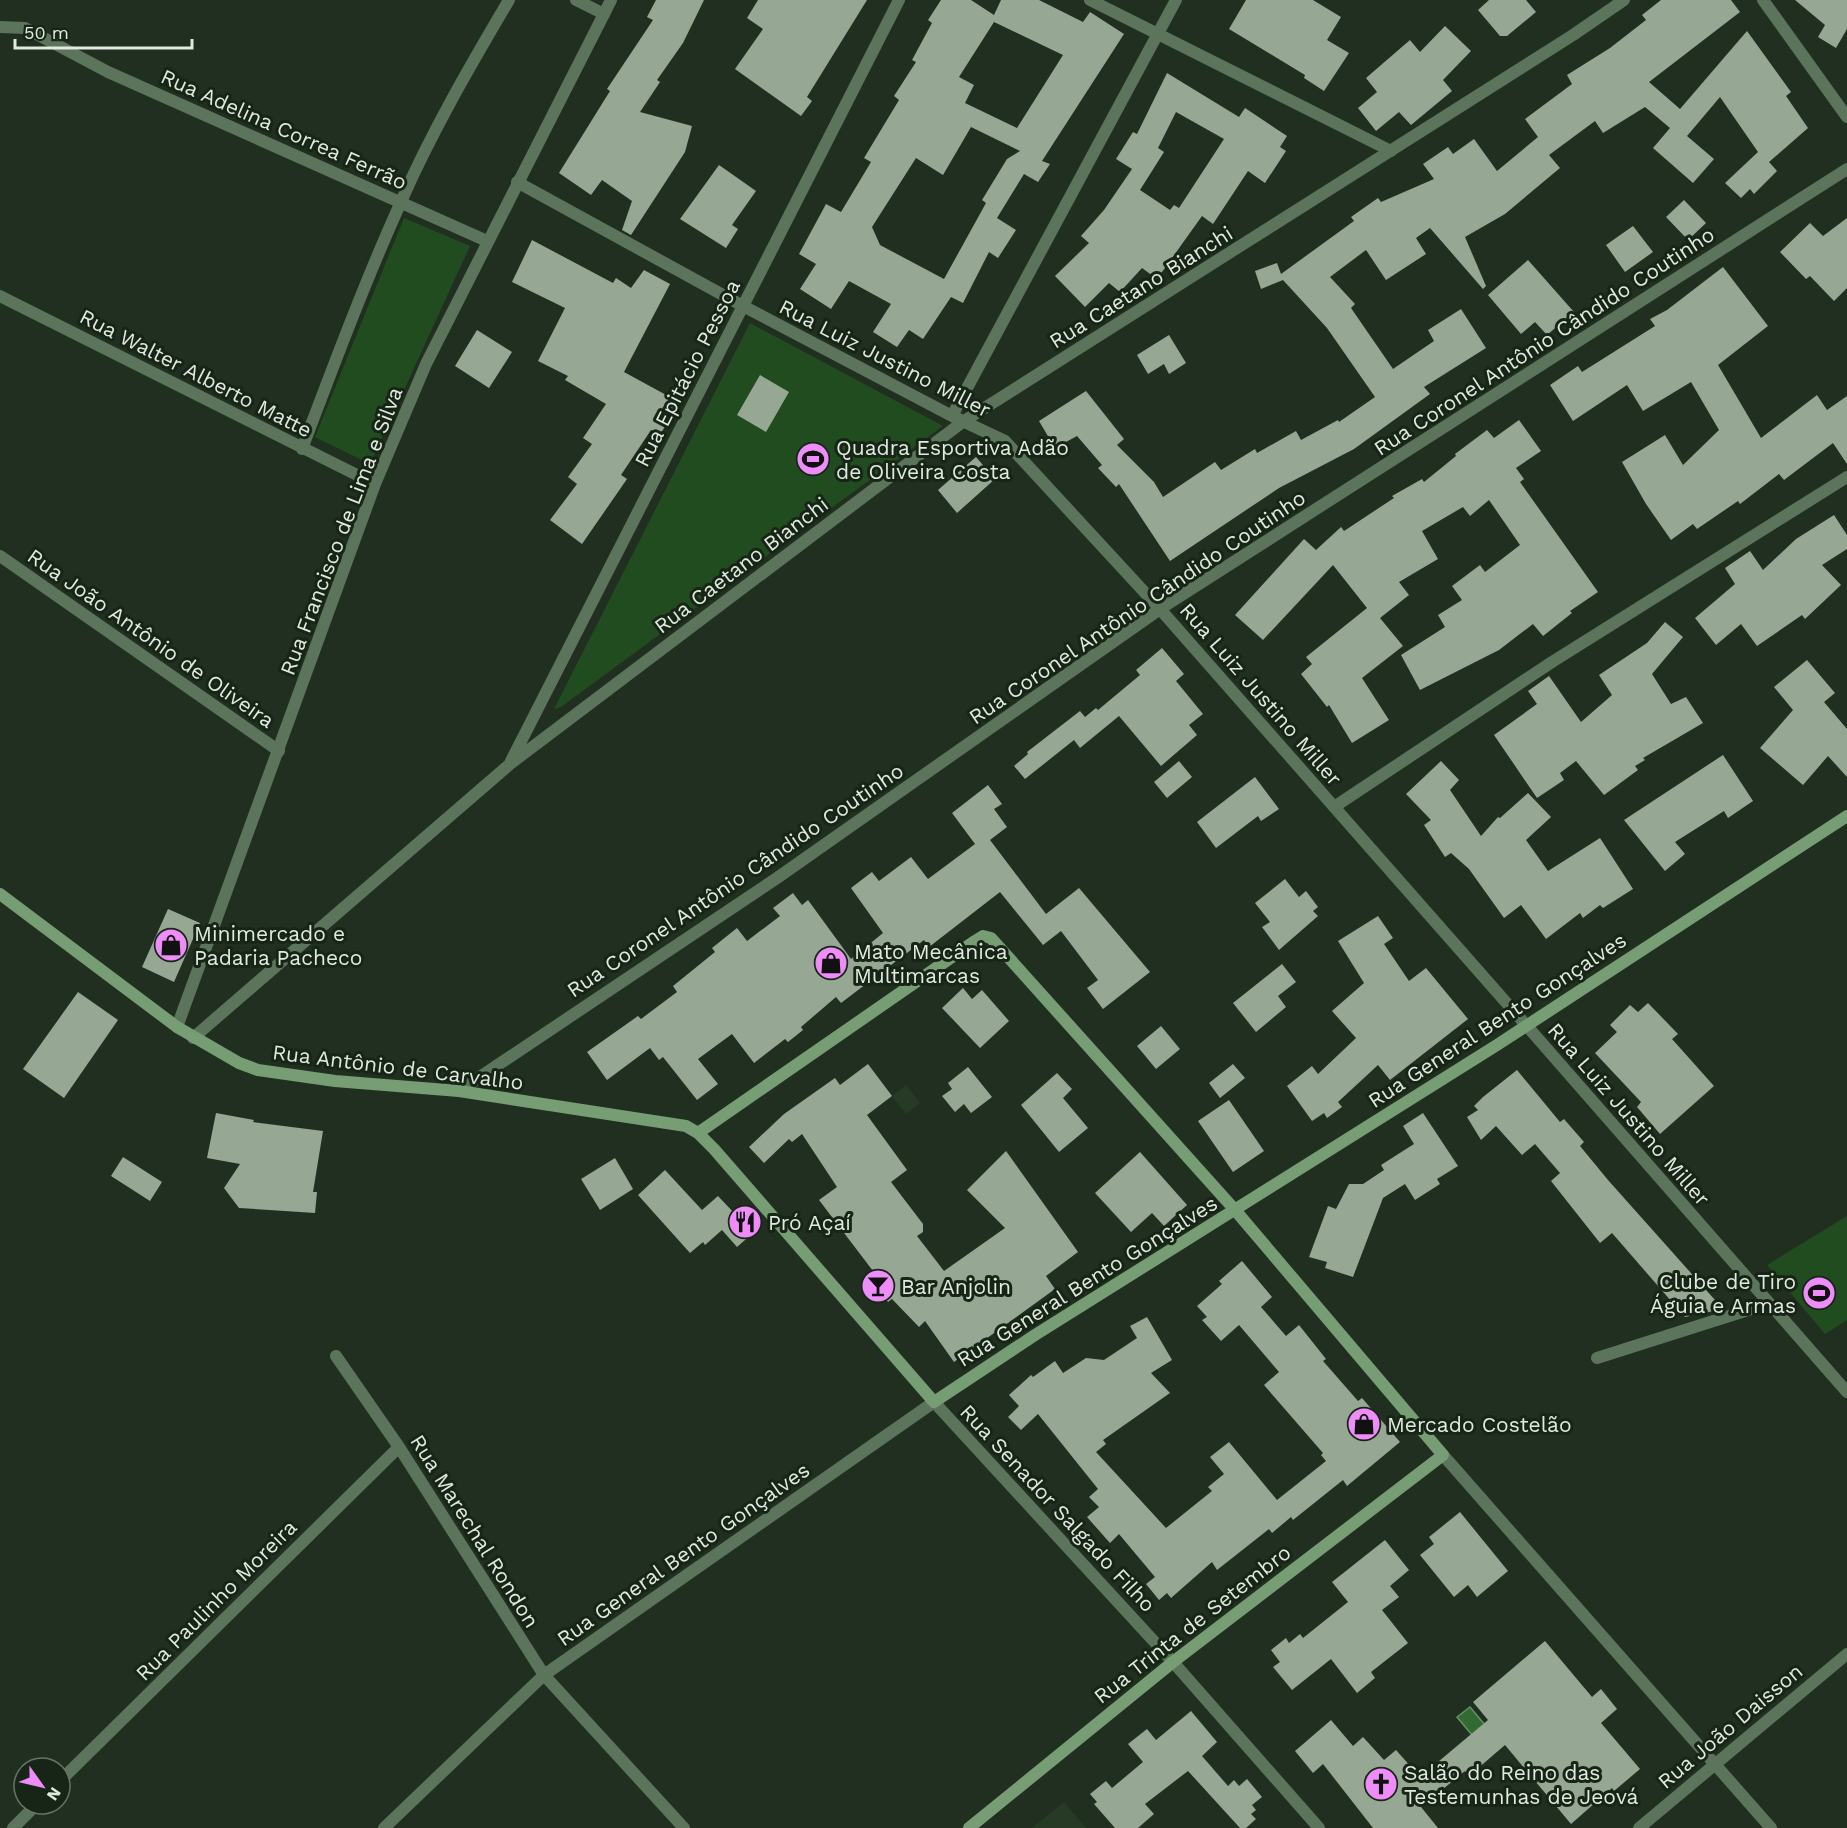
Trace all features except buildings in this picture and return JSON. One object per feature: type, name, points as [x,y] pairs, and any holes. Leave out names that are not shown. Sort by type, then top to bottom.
[{"type":"main road","name":"Rua General Bento Gonçalves","points":[[934,1402],[1526,1025],[1847,816]]},
{"type":"main road","name":"Rua Antônio de Carvalho","points":[[0,894],[193,1038],[239,1063],[258,1070],[334,1081],[459,1091],[671,1122],[698,1133]]},
{"type":"main road","points":[[698,1133],[975,941],[985,936],[991,938],[1003,948],[1235,1210],[1443,1455]]},
{"type":"main road","name":"Rua Senador Salgado Filho","points":[[698,1133],[934,1402]]},
{"type":"main road","name":"Rua Trinta de Setembro","points":[[969,1828],[1173,1662],[1443,1455]]},
{"type":"street","points":[[302,449],[354,312],[400,203],[456,88],[509,0]]},
{"type":"street","points":[[576,0],[604,14]]},
{"type":"street","name":"Rua Francisco de Lima e Silva","points":[[177,1027],[375,484],[426,364],[611,0]]},
{"type":"street","name":"Rua Epitácio Pessoa","points":[[510,764],[899,0]]},
{"type":"street","points":[[1090,0],[1391,152]]},
{"type":"street","points":[[952,416],[1160,34],[1176,0]]},
{"type":"street","name":"Rua Caetano Bianchi","points":[[193,1038],[510,764],[964,422],[1391,152],[1624,0]]},
{"type":"street","points":[[1763,0],[1847,117]]},
{"type":"street","name":"Rua Adelina Correa Ferrão","points":[[0,27],[25,28],[108,72],[487,241]]},
{"type":"street","name":"Rua Coronel Antônio Cândido Coutinho","points":[[459,1091],[777,878],[1160,609],[1847,170]]},
{"type":"street","name":"Rua Luiz Justino Miller","points":[[517,182],[743,306],[952,416],[1005,441],[1160,609],[1526,1025],[1767,1304],[1847,1392]]},
{"type":"street","name":"Rua Walter Alberto Matte","points":[[0,296],[375,484]]},
{"type":"street","points":[[1334,807],[1552,662],[1847,477]]},
{"type":"street","name":"Rua João Antônio de Oliveira","points":[[0,556],[279,751]]},
{"type":"street","points":[[1597,1358],[1767,1304]]},
{"type":"street","name":"Rua Marechal Rondon","points":[[336,1356],[399,1447],[544,1675],[684,1828]]},
{"type":"street","name":"Rua Senador Salgado Filho","points":[[934,1402],[1173,1662],[1319,1828]]},
{"type":"street","name":"Rua General Bento Gonçalves","points":[[384,1828],[544,1675],[934,1402]]},
{"type":"street","name":"Rua Paulinho Moreira","points":[[72,1769],[399,1447]]},
{"type":"street","points":[[1443,1455],[1771,1828]]},
{"type":"street","name":"Rua João Daisson","points":[[1639,1828],[1847,1654]]},
{"type":"street","points":[[13,1828],[25,1816]]},
{"type":"shaded area","points":[[404,218],[470,246],[370,464],[315,437]]},
{"type":"shaded area","points":[[750,323],[943,426],[561,707],[554,709]]},
{"type":"shaded area","points":[[906,1085],[920,1103],[906,1114],[892,1096]]},
{"type":"shaded area","name":"Clube de Tiro Águia e Armas","points":[[1847,1216],[1847,1320],[1825,1334],[1767,1265]]},
{"type":"shaded area","points":[[1470,1707],[1490,1731],[1477,1741],[1457,1717]]},
{"type":"shaded area","points":[[1064,1802],[1086,1828],[1032,1828]]},
{"type":"place","name":"Quadra Esportiva Adão de Oliveira Costa","points":[[813,459]]},
{"type":"place","name":"Minimercado e Padaria Pacheco","points":[[171,945]]},
{"type":"place","name":"Mato Mecânica Multimarcas","points":[[831,963]]},
{"type":"place","name":"Pró Açaí","points":[[745,1222]]},
{"type":"place","name":"Bar Anjolin","points":[[878,1286]]},
{"type":"place","name":"Clube de Tiro Águia e Armas","points":[[1819,1293]]},
{"type":"place","name":"Mercado Costelão","points":[[1364,1424]]},
{"type":"place","name":"Salão do Reino das Testemunhas de Jeová","points":[[1381,1784]]}]
